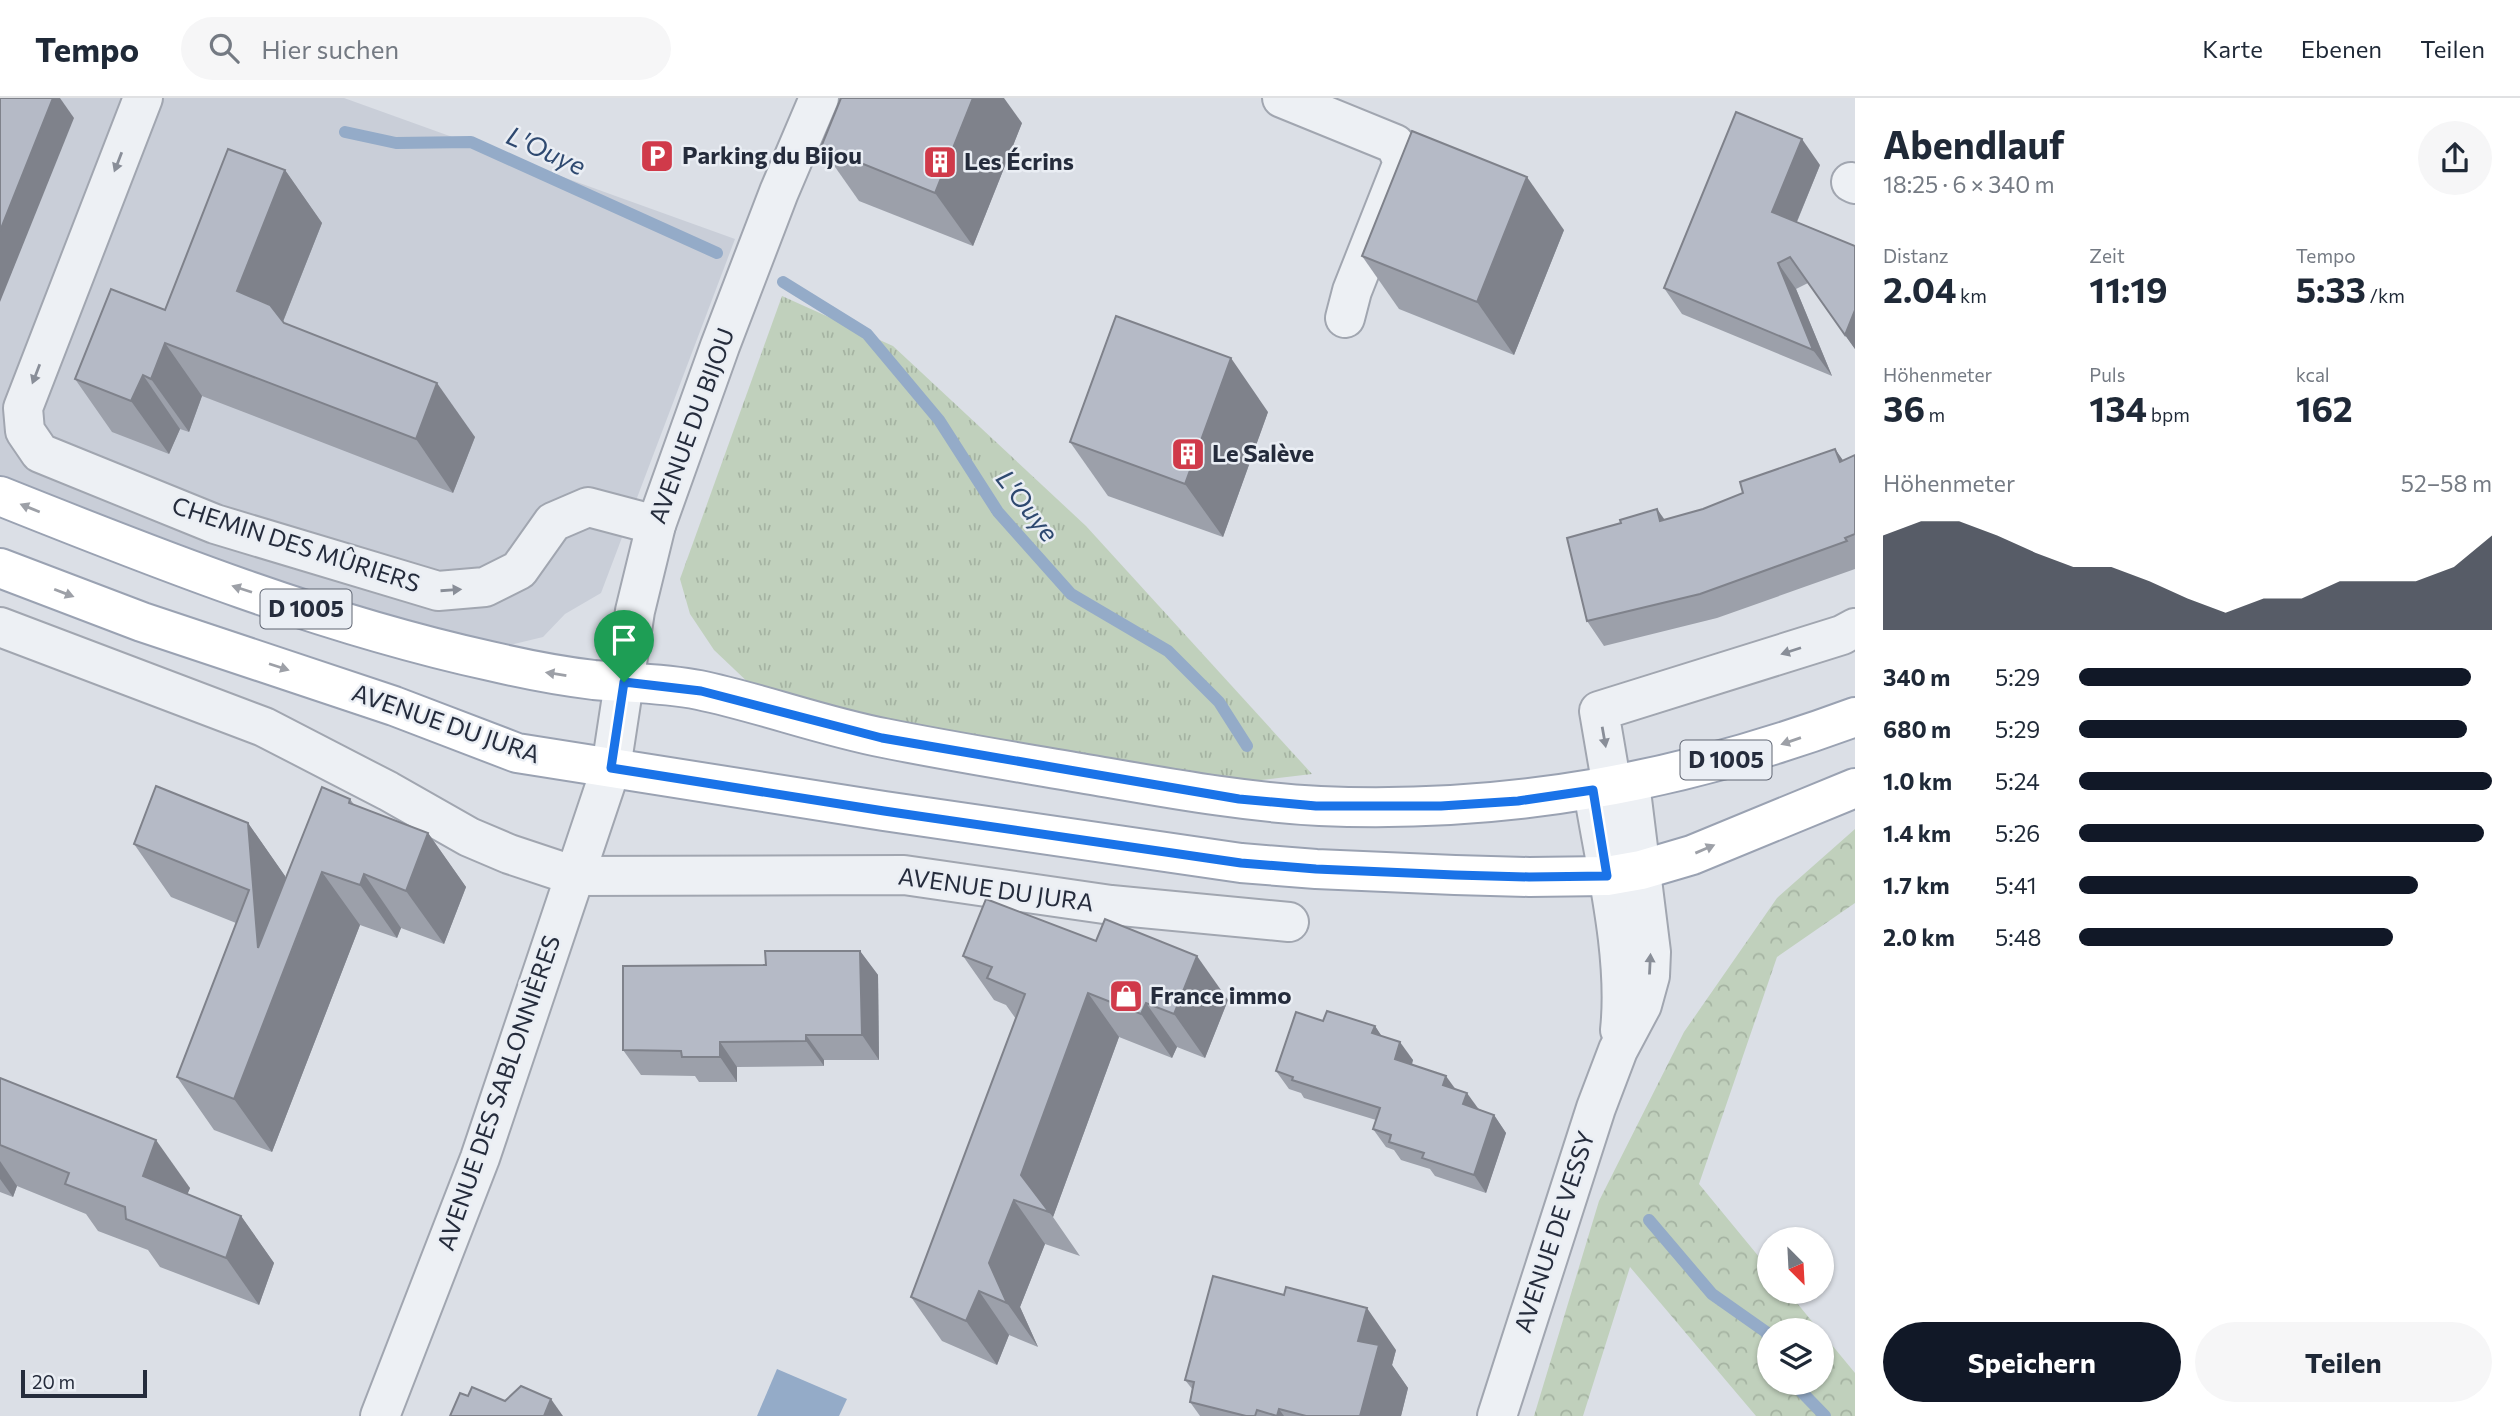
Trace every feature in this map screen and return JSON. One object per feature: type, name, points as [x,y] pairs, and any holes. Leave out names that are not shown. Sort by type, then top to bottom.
[{"type":"main road","name":"D 1005","points":[[0,496],[232,586],[393,636],[538,671],[701,691],[882,738],[1239,799],[1316,806],[1441,806],[1518,801],[1612,787],[1785,743],[1855,717]]},
{"type":"main road","name":"AVENUE DU JURA","points":[[0,568],[142,622],[420,715],[498,747],[537,757],[1241,863],[1479,876],[1624,873],[1692,855],[1855,788]]},
{"type":"street","name":"CHEMIN DES MÛRIERS","points":[[143,98],[23,408],[25,431],[40,453],[215,524],[438,591],[485,587],[519,570],[553,522],[589,507],[656,525]]},
{"type":"street","name":"AVENUE DU BIJOU","points":[[611,768],[635,611],[656,525],[720,346],[819,98]]},
{"type":"street","points":[[1282,98],[1395,144],[1403,162],[1352,291],[1345,318]]},
{"type":"street","name":"AVENUE DU JURA","points":[[0,627],[264,727],[388,790],[469,837],[575,876],[904,875],[1111,905],[1289,922]]},
{"type":"street","name":"AVENUE DE VESSY","points":[[1497,1416],[1584,1145],[1618,1050],[1642,1005],[1650,976],[1651,952],[1624,873],[1599,711],[1842,635],[1855,628]]},
{"type":"street","name":"AVENUE DES SABLONNIÈRES","points":[[380,1416],[480,1158],[611,768]]},
{"type":"shaded area","points":[[0,98],[344,98],[735,239],[601,593],[565,614],[543,637],[498,648],[305,599],[0,486]]},
{"type":"green space","points":[[782,296],[893,346],[1086,526],[1312,774],[1236,783],[906,729],[753,687],[714,650],[690,614],[680,579]]},
{"type":"green space","points":[[1855,829],[1855,903],[1777,957],[1699,1184],[1757,1254],[1757,1304],[1798,1304],[1809,1318],[1757,1318],[1757,1395],[1834,1395],[1834,1348],[1855,1373],[1855,1416],[1756,1416],[1630,1267],[1583,1416],[1534,1416],[1599,1201],[1684,1032],[1777,898]]},
{"type":"water","points":[[777,1369],[847,1399],[839,1416],[757,1416]]},
{"type":"building","points":[[0,98],[53,98],[0,231]]},
{"type":"building","points":[[841,98],[973,98],[935,193],[821,147]]},
{"type":"building","points":[[1736,112],[1802,139],[1772,212],[1855,246],[1855,310],[1845,335],[1790,257],[1778,263],[1813,350],[1664,288]]},
{"type":"building","points":[[1412,131],[1527,177],[1477,302],[1362,256]]},
{"type":"building","points":[[228,149],[285,170],[237,291],[270,305],[284,323],[437,383],[416,439],[165,343],[151,379],[143,375],[131,401],[75,379],[111,289],[165,310]]},
{"type":"building","points":[[1116,316],[1231,358],[1185,484],[1070,442]]},
{"type":"building","points":[[1835,449],[1840,462],[1855,455],[1855,534],[1845,538],[1847,541],[1700,594],[1587,621],[1567,538],[1621,523],[1620,520],[1657,509],[1660,521],[1703,509],[1743,493],[1740,482]]},
{"type":"building","points":[[156,786],[248,823],[258,948],[322,787],[350,799],[349,803],[428,833],[406,891],[364,874],[360,885],[322,872],[234,1099],[177,1077],[249,890],[134,844]]},
{"type":"building","points":[[986,899],[1096,941],[1105,919],[1197,956],[1174,1014],[1146,1003],[1141,1014],[1088,993],[1021,1175],[1049,1212],[1014,1200],[989,1263],[1007,1303],[979,1291],[966,1321],[911,1297],[1025,994],[987,978],[992,967],[963,956]]},
{"type":"building","points":[[765,951],[860,951],[862,1035],[806,1035],[806,1041],[720,1042],[720,1057],[682,1057],[681,1051],[623,1050],[623,966],[766,965]]},
{"type":"building","points":[[1327,1011],[1375,1026],[1372,1033],[1400,1042],[1395,1059],[1446,1076],[1443,1085],[1467,1093],[1463,1104],[1494,1115],[1474,1175],[1422,1158],[1424,1153],[1389,1142],[1391,1135],[1373,1129],[1380,1108],[1292,1080],[1293,1077],[1276,1071],[1296,1012],[1323,1021]]},
{"type":"building","points":[[0,1078],[156,1140],[143,1176],[241,1216],[226,1258],[126,1219],[125,1207],[65,1184],[69,1173],[0,1145]]},
{"type":"building","points":[[1213,1276],[1284,1295],[1286,1287],[1367,1308],[1358,1341],[1379,1345],[1360,1416],[1306,1416],[1279,1409],[1277,1416],[1257,1410],[1255,1416],[1246,1416],[1190,1402],[1194,1382],[1185,1380]]},
{"type":"building","points":[[521,1386],[551,1399],[544,1416],[450,1416],[460,1393],[468,1396],[472,1387],[505,1401]]},
{"type":"waterway","name":"L'Ouye","points":[[345,132],[396,143],[471,142],[717,253]]},
{"type":"waterway","name":"L'Ouye","points":[[783,282],[867,334],[939,420],[998,512],[1071,594],[1168,651],[1219,702],[1247,746]]},
{"type":"waterway","name":"L'Ouye","points":[[1649,1220],[1712,1294],[1757,1326]]},
{"type":"waterway","name":"L'Ouye","points":[[1805,1395],[1825,1416]]},
{"type":"place","name":"Parking du Bijou","points":[[657,156]]},
{"type":"place","name":"Les Écrins","points":[[940,162]]},
{"type":"place","name":"Le Salève","points":[[1188,454]]},
{"type":"place","name":"France immo","points":[[1126,996]]},
{"type":"route","points":[[624,682],[701,691],[882,738],[1239,799],[1316,806],[1441,806],[1518,801],[1593,790],[1607,876],[1455,875],[1241,863],[611,768],[624,682]]}]
